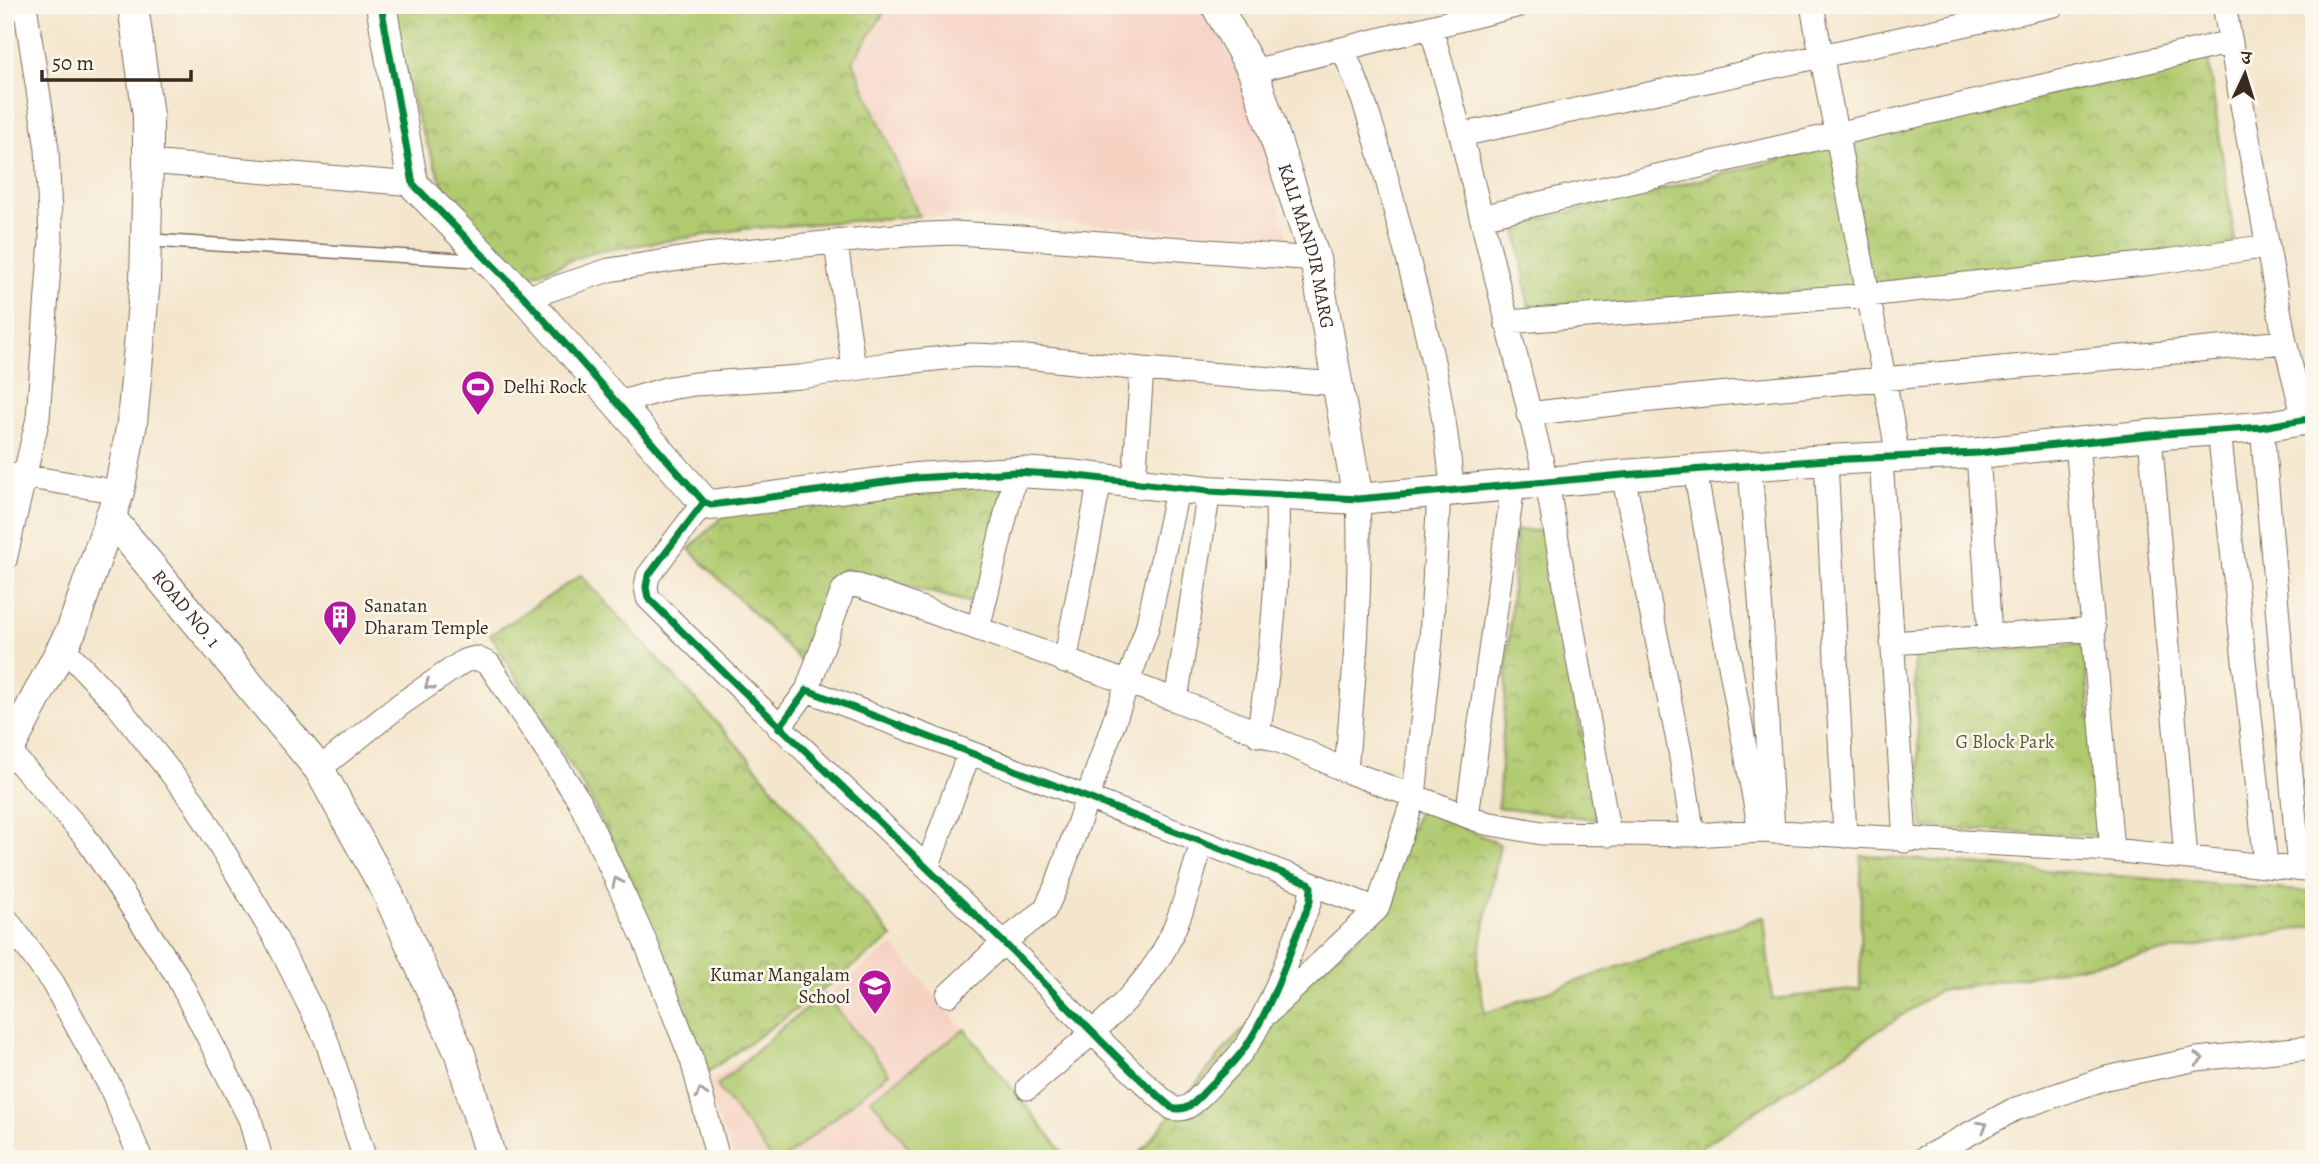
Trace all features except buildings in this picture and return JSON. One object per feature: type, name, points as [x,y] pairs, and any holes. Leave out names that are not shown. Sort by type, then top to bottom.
[{"type":"street","points":[[5,560],[16,475],[38,418],[51,239],[47,149],[25,5]]},
{"type":"street","points":[[134,5],[148,116],[148,162],[145,280],[132,423],[114,504],[72,629],[7,754],[84,835],[176,974],[250,1119],[261,1159]]},
{"type":"street","points":[[381,5],[413,184],[525,298],[704,502],[719,506],[835,487],[915,478],[1016,472],[1209,491],[1358,499],[1623,475],[1826,460],[1978,453],[2150,435],[2262,428],[2309,419],[2286,342],[2224,5]]},
{"type":"street","name":"KALI MANDIR MARG","points":[[1216,5],[1253,71],[1315,259],[1358,499]]},
{"type":"street","points":[[1253,71],[1519,5]]},
{"type":"street","points":[[1812,5],[1835,135],[1885,380],[1892,643],[1905,841]]},
{"type":"street","points":[[1461,135],[2054,5]]},
{"type":"street","points":[[1431,27],[1461,135],[1546,483],[1609,835]]},
{"type":"street","points":[[1481,217],[2231,42]]},
{"type":"street","points":[[1262,1019],[1377,909],[1414,796],[1449,460],[1431,357],[1413,279],[1378,149],[1356,79],[1343,50]]},
{"type":"street","points":[[148,162],[413,184]]},
{"type":"street","points":[[525,298],[610,270],[705,255],[905,235],[954,233],[1315,259]]},
{"type":"street","points":[[836,244],[854,369]]},
{"type":"street","points":[[1506,322],[1868,295],[2152,263],[2268,246]]},
{"type":"street","points":[[1528,414],[1630,401],[2286,342]]},
{"type":"street","points":[[619,403],[669,388],[695,384],[800,377],[972,355],[1026,357],[1337,384]]},
{"type":"street","points":[[1134,482],[1142,369]]},
{"type":"street","points":[[779,728],[807,690],[842,590],[850,585],[1176,700],[1258,735],[1304,751],[1346,771],[1467,816],[1542,833],[1693,835],[1766,832],[2112,850],[2306,870],[2262,428]]},
{"type":"street","points":[[2219,430],[2266,864]]},
{"type":"street","points":[[2150,435],[2186,857]]},
{"type":"street","points":[[2077,443],[2112,850]]},
{"type":"street","points":[[1978,453],[1990,636]]},
{"type":"street","points":[[1826,460],[1845,836]]},
{"type":"street","points":[[1750,467],[1761,612],[1766,832]]},
{"type":"street","points":[[1695,471],[1766,832]]},
{"type":"street","points":[[978,629],[1016,472]]},
{"type":"street","points":[[16,475],[114,504]]},
{"type":"street","points":[[1623,475],[1680,751],[1693,835]]},
{"type":"street","points":[[1065,662],[1100,480]]},
{"type":"street","points":[[1467,816],[1513,486]]},
{"type":"street","points":[[948,995],[1003,942],[1045,910],[1057,884],[1147,628],[1178,488]]},
{"type":"street","points":[[1176,700],[1209,491]]},
{"type":"street","points":[[1258,735],[1270,662],[1276,597],[1277,495]]},
{"type":"street","points":[[1346,771],[1357,614],[1360,540],[1358,499]]},
{"type":"street","points":[[704,502],[649,576],[646,587],[648,598],[779,728],[1003,942],[1091,1032],[1167,1103],[1178,1110],[1192,1105],[1249,1042],[1262,1019],[1310,901],[1311,887],[1308,883]]},
{"type":"street","name":"ROAD NO. 1","points":[[114,504],[318,769],[388,894],[454,1042],[491,1159]]},
{"type":"street","points":[[1892,643],[2094,629]]},
{"type":"street","points":[[63,647],[118,706],[194,802],[276,939],[326,1039],[365,1159]]},
{"type":"street","points":[[318,769],[464,661],[476,658],[489,664],[579,800],[645,941],[692,1060],[718,1159]]},
{"type":"street","points":[[807,690],[1377,909]]},
{"type":"street","points":[[927,868],[969,753]]},
{"type":"street","points":[[1028,1088],[1144,980],[1164,950],[1178,920],[1202,843]]},
{"type":"street","points":[[5,917],[53,983],[111,1088],[141,1159]]},
{"type":"street","points":[[1923,1159],[2013,1110],[2106,1078],[2197,1059],[2314,1047]]},
{"type":"lane","points":[[144,240],[487,261]]},
{"type":"lane","points":[[736,1159],[755,1159]]},
{"type":"shaded area","points":[[889,5],[1206,5],[1255,105],[1287,237],[979,217],[919,216],[853,61]]},
{"type":"shaded area","name":"Kumar Mangalam School","points":[[893,945],[1071,1159],[734,1159],[705,1086]]},
{"type":"green space","points":[[389,5],[889,5],[853,61],[919,216],[744,229],[593,252],[525,278],[491,247],[442,184],[418,120]]},
{"type":"green space","points":[[2207,52],[2237,256],[1530,315],[1516,226]]},
{"type":"green space","points":[[1008,484],[979,605],[843,569],[802,662],[689,549],[728,511]]},
{"type":"green space","points":[[1516,530],[1544,531],[1597,819],[1498,808]]},
{"type":"green space","points":[[581,575],[748,757],[892,937],[708,1072],[634,886],[590,797],[490,635]]},
{"type":"green space","name":"G Block Park","points":[[2084,644],[2101,836],[1922,828],[1914,657]]},
{"type":"green space","points":[[1420,809],[1500,844],[1477,966],[1485,1013],[1764,916],[1772,999],[1860,989],[1861,855],[2314,892],[2314,926],[1939,991],[1703,1146],[1691,1159],[1135,1159],[1234,1038],[1357,938]]},
{"type":"green space","points":[[825,995],[889,1073],[784,1159],[772,1159],[717,1086],[784,1026]]},
{"type":"green space","points":[[965,1029],[1068,1159],[918,1159],[871,1099]]},
{"type":"cycle path","points":[[381,5],[413,184],[525,298],[704,502],[711,505],[915,478],[1016,472],[1069,475],[1209,491],[1358,499],[1623,475],[1826,460],[1978,453],[2150,435],[2262,427],[2314,418]]},
{"type":"cycle path","points":[[704,502],[648,576],[648,598],[736,684],[781,727],[914,855],[1002,941],[1128,1068],[1172,1108],[1183,1109],[1192,1104],[1246,1047],[1267,1008],[1290,954],[1310,901],[1309,883],[807,690],[779,728]]},
{"type":"place","name":"Delhi Rock","points":[[478,417]]},
{"type":"place","name":"Sanatan Dharam Temple","points":[[340,647]]},
{"type":"place","name":"Kumar Mangalam School","points":[[875,1016]]}]
